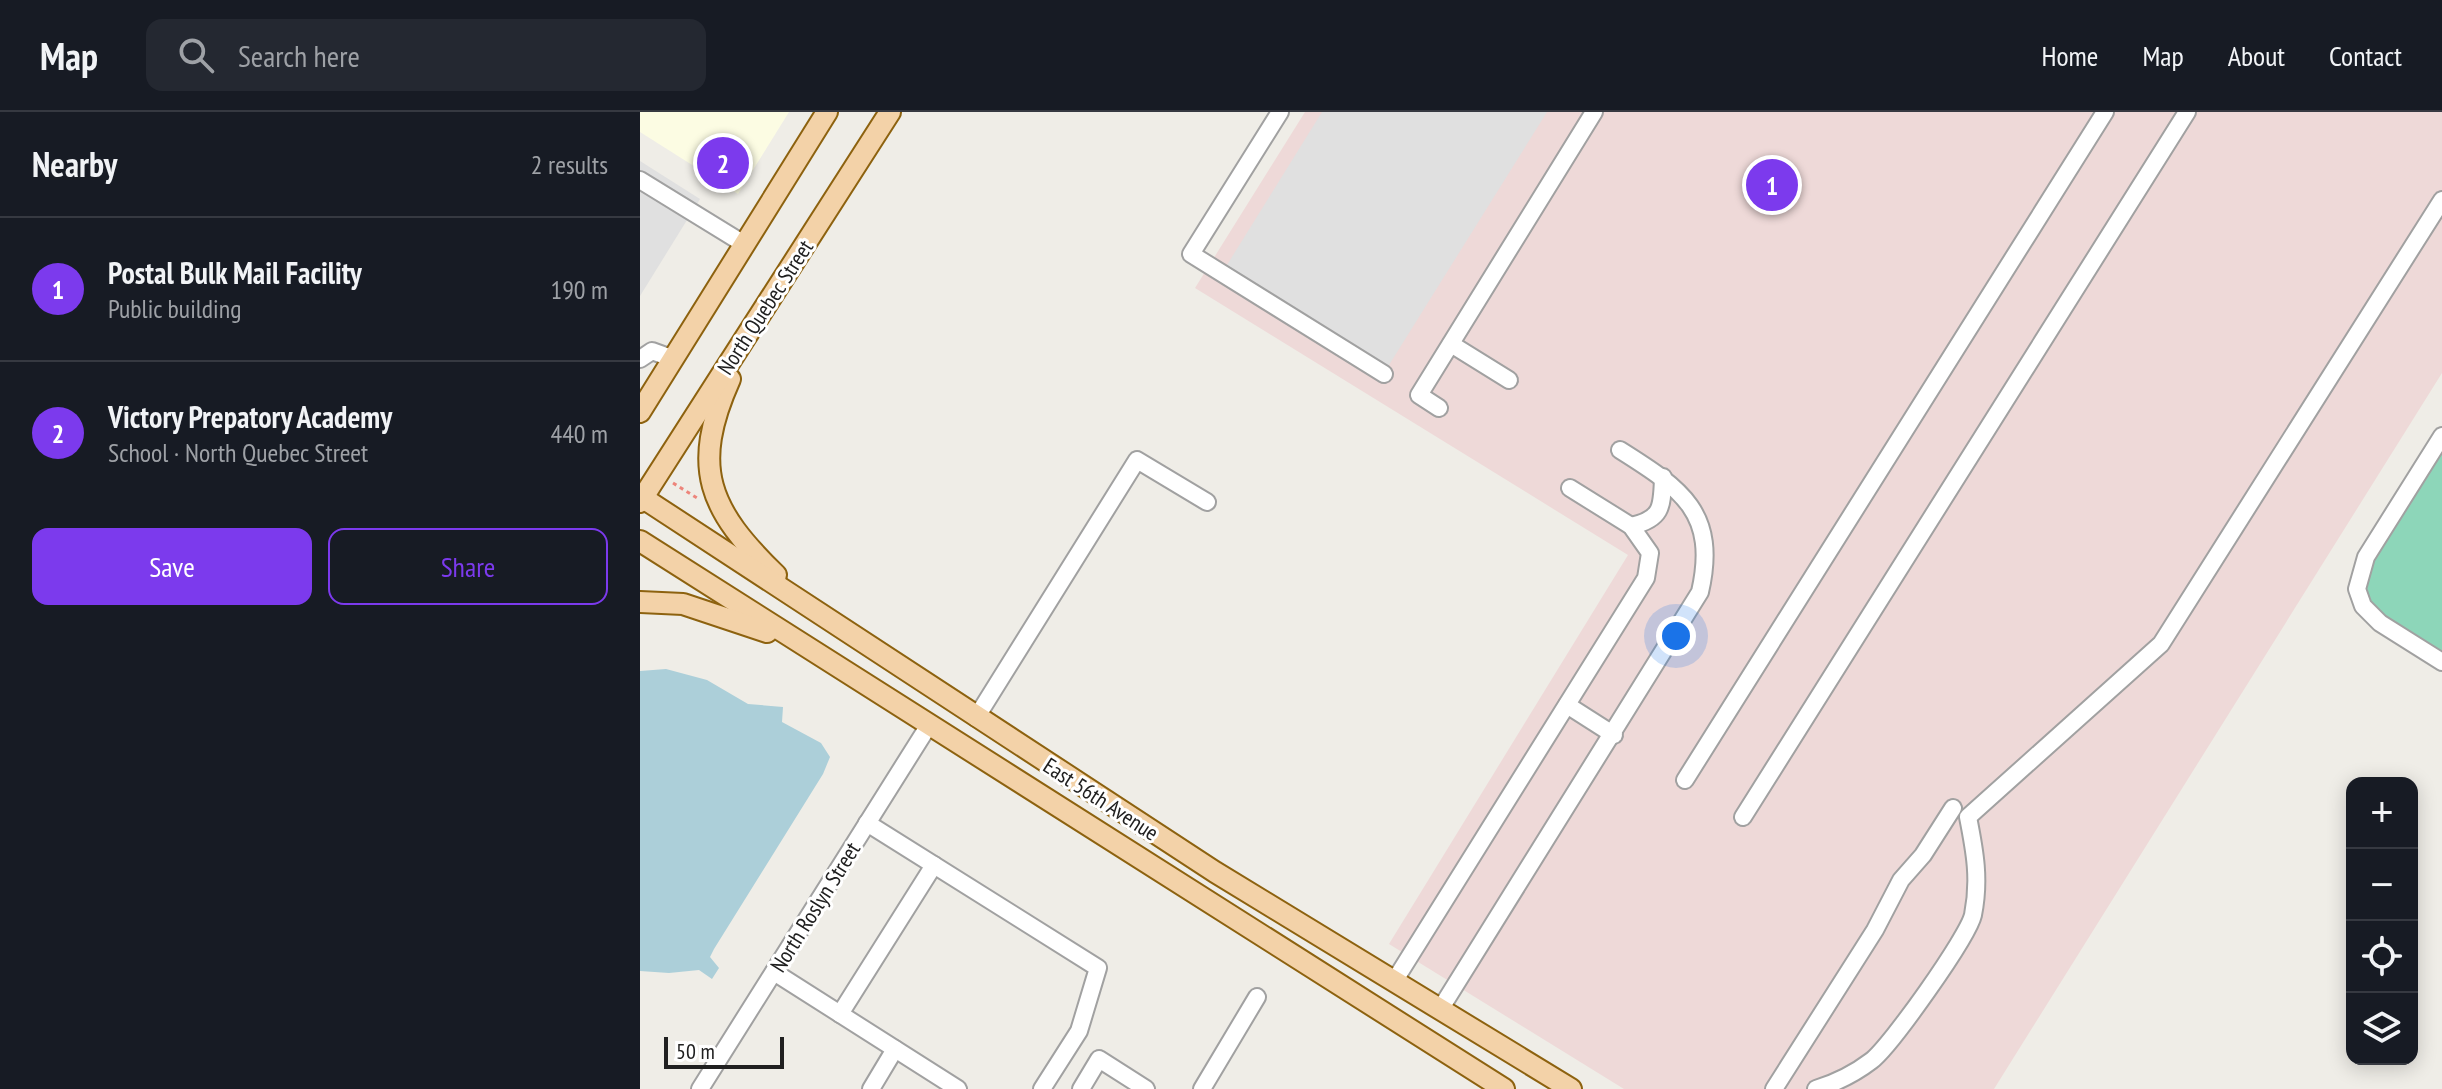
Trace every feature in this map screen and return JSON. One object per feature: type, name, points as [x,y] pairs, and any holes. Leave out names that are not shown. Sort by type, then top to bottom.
[{"type":"main road","points":[[640,412],[827,112]]},
{"type":"main road","name":"North Quebec Street","points":[[641,498],[890,112]]},
{"type":"main road","points":[[757,321],[715,414],[708,448],[709,478],[719,507],[735,532],[814,611]]},
{"type":"main road","name":"East 56th Avenue","points":[[641,498],[1215,872],[1571,1089]]},
{"type":"main road","name":"East 56th Avenue","points":[[640,541],[1504,1089]]},
{"type":"main road","points":[[640,602],[683,604],[797,641]]},
{"type":"street","points":[[1280,112],[1191,254],[1384,374]]},
{"type":"street","points":[[1439,408],[1419,395],[1594,112]]},
{"type":"street","points":[[1685,780],[2105,112]]},
{"type":"street","points":[[1743,817],[2187,112]]},
{"type":"street","points":[[640,180],[744,244]]},
{"type":"street","points":[[1816,1089],[1836,1083],[1873,1060],[1909,1015],[1972,919],[1979,872],[1968,817],[2161,644],[2442,200]]},
{"type":"street","points":[[1451,344],[1509,380]]},
{"type":"street","points":[[640,359],[652,351],[674,359]]},
{"type":"street","points":[[2442,436],[2366,557],[2359,572],[2357,589],[2363,606],[2380,623],[2442,662]]},
{"type":"street","points":[[1441,1008],[1614,735],[1700,592],[1707,560],[1700,524],[1687,499],[1663,477],[1620,450]]},
{"type":"street","points":[[976,718],[1137,460],[1207,502]]},
{"type":"street","points":[[1631,526],[1649,522],[1662,506],[1663,477]]},
{"type":"street","points":[[1395,980],[1646,578],[1650,553],[1631,526],[1570,488]]},
{"type":"street","points":[[1567,705],[1614,735]]},
{"type":"street","name":"North Roslyn Street","points":[[700,1089],[929,725]]},
{"type":"street","points":[[1774,1089],[1875,930],[1901,880],[1923,855],[1953,808]]},
{"type":"street","points":[[867,823],[1098,968],[1079,1031],[1042,1089]]},
{"type":"street","points":[[840,1014],[934,865]]},
{"type":"street","points":[[774,972],[958,1089]]},
{"type":"street","points":[[1202,1089],[1257,997]]},
{"type":"street","points":[[871,1089],[895,1049]]},
{"type":"street","points":[[1081,1089],[1099,1059],[1146,1089]]},
{"type":"path","points":[[671,481],[696,498],[701,497]]},
{"type":"path","points":[[673,493],[678,486]]},
{"type":"shaded area","points":[[640,112],[789,112],[738,194],[640,132]]},
{"type":"shaded area","points":[[1305,112],[2442,112],[2442,373],[1994,1089],[1624,1089],[1389,944],[1628,555],[1195,288]]},
{"type":"shaded area","points":[[1322,112],[1547,112],[1379,381],[1217,281]]},
{"type":"shaded area","points":[[640,161],[700,199],[640,296]]},
{"type":"green space","points":[[2442,436],[2442,662],[2363,606],[2359,572]]},
{"type":"water","points":[[666,669],[707,680],[748,704],[783,707],[782,722],[821,743],[830,757],[823,774],[714,949],[710,957],[719,968],[712,979],[699,970],[669,973],[640,971],[640,671]]},
{"type":"place","name":"Victory Prepatory Academy","points":[[723,163]]},
{"type":"place","name":"Postal Bulk Mail Facility","points":[[1772,185]]}]
